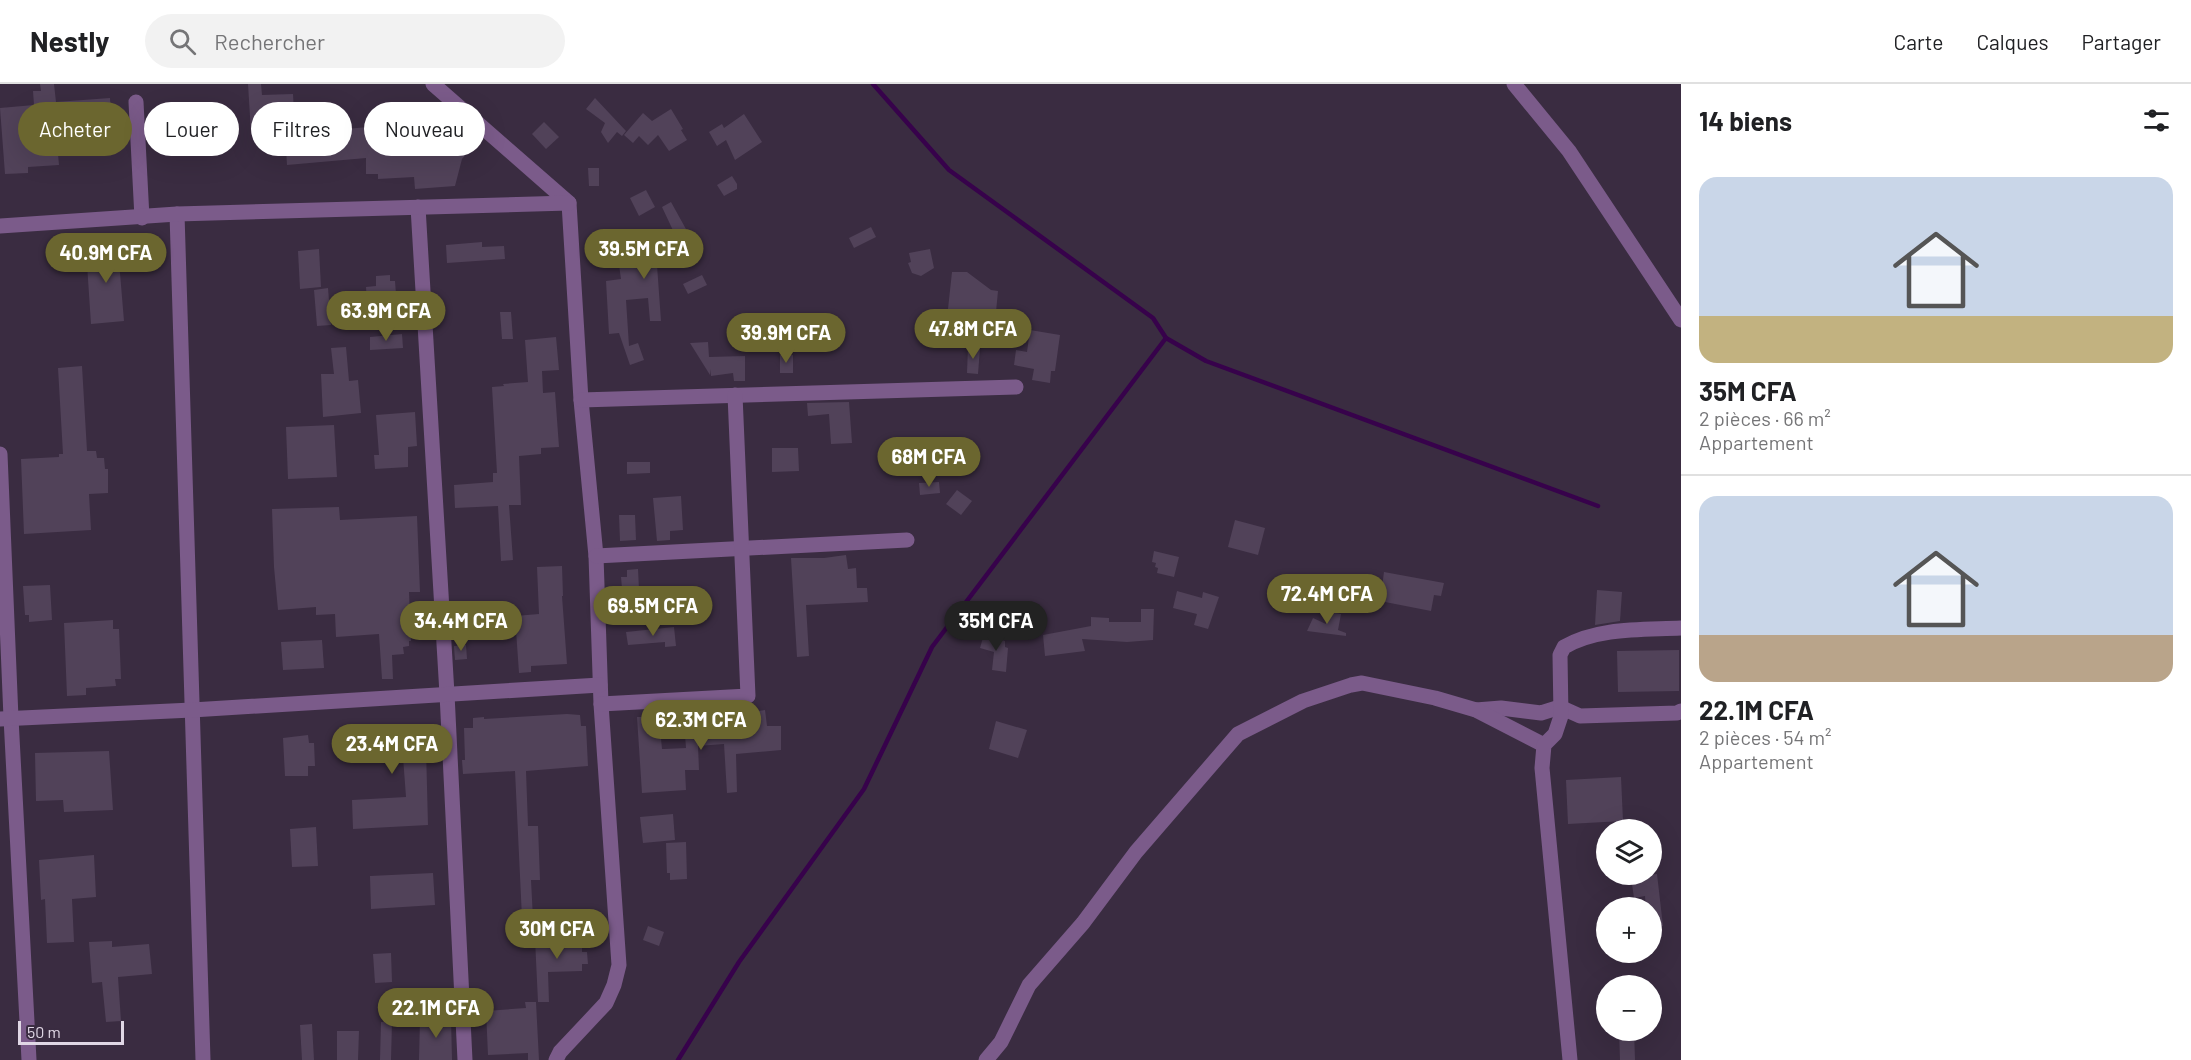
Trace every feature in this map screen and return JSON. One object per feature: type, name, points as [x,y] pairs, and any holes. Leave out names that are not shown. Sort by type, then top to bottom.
[{"type":"street","points":[[434,84],[569,203],[581,400],[596,556],[601,704],[619,964],[614,985],[606,1003],[560,1052],[556,1060]]},
{"type":"street","points":[[1514,84],[1569,151],[1681,320]]},
{"type":"street","points":[[136,102],[142,218]]},
{"type":"street","points":[[0,226],[177,214],[569,203]]},
{"type":"street","points":[[418,207],[447,694],[465,1060]]},
{"type":"street","points":[[177,214],[203,1060]]},
{"type":"street","points":[[581,400],[1016,387]]},
{"type":"street","points":[[601,704],[748,696],[735,395]]},
{"type":"street","points":[[0,454],[5,719],[29,1060]]},
{"type":"street","points":[[596,556],[908,540]]},
{"type":"street","points":[[1570,1060],[1542,768],[1544,745],[1555,734],[1561,716],[1560,656],[1564,647],[1582,639],[1616,632],[1681,628]]},
{"type":"street","points":[[986,1060],[1001,1042],[1029,985],[1083,923],[1136,852],[1238,734],[1303,701],[1362,683],[1435,698],[1476,710],[1544,745]]},
{"type":"street","points":[[5,719],[600,685]]},
{"type":"street","points":[[1476,710],[1501,708],[1541,713],[1560,707],[1580,716],[1681,711]]},
{"type":"building","points":[[40,84],[54,84],[56,102],[34,102],[33,91],[41,91]]},
{"type":"building","points":[[248,84],[261,84],[262,95],[293,94],[293,102],[251,102],[251,133]]},
{"type":"building","points":[[110,98],[110,102],[56,102]]},
{"type":"building","points":[[595,98],[626,131],[622,136],[617,132],[608,143],[601,132],[605,123],[586,109]]},
{"type":"building","points":[[18,106],[18,156],[58,156],[59,165],[28,167],[28,173],[5,174],[0,108]]},
{"type":"building","points":[[671,109],[687,140],[669,151],[658,135],[648,145],[639,136],[633,143],[624,135],[643,113],[652,121]]},
{"type":"building","points":[[744,114],[762,142],[735,160],[726,140],[717,146],[709,132],[722,124],[724,128]]},
{"type":"building","points":[[544,122],[559,137],[546,149],[532,134]]},
{"type":"building","points":[[364,127],[364,156],[464,156],[455,186],[415,189],[414,177],[378,179],[378,174],[366,174],[366,158],[287,165],[286,156],[352,156],[352,128]]},
{"type":"building","points":[[588,168],[599,168],[599,186],[589,186]]},
{"type":"building","points":[[732,176],[737,189],[724,196],[717,185]]},
{"type":"building","points":[[646,190],[655,207],[639,216],[630,198]]},
{"type":"building","points":[[671,202],[697,249],[675,261],[657,265],[661,321],[650,321],[648,298],[626,300],[629,346],[638,343],[644,360],[630,365],[619,333],[609,334],[606,281],[621,279],[617,251],[678,241],[662,207]]},
{"type":"building","points":[[871,227],[876,237],[854,248],[849,238]]},
{"type":"building","points":[[482,242],[482,247],[504,246],[505,259],[447,263],[446,245]]},
{"type":"building","points":[[127,246],[128,260],[119,261],[124,321],[91,324],[86,249]]},
{"type":"building","points":[[319,249],[321,287],[300,289],[298,251]]},
{"type":"building","points":[[930,249],[934,268],[921,276],[912,273],[908,263],[911,262],[909,253]]},
{"type":"building","points":[[952,272],[967,272],[991,290],[998,291],[996,312],[975,309],[977,345],[964,345],[963,317],[947,318]]},
{"type":"building","points":[[390,275],[390,281],[395,281],[397,307],[380,308],[380,304],[367,304],[366,287],[376,286],[376,276]]},
{"type":"building","points":[[702,275],[707,285],[688,294],[683,284]]},
{"type":"building","points":[[328,288],[331,325],[317,326],[314,290]]},
{"type":"building","points":[[500,312],[511,312],[513,339],[502,339]]},
{"type":"building","points":[[828,318],[830,333],[789,338],[787,321]]},
{"type":"building","points":[[1030,330],[1060,335],[1055,371],[1051,371],[1050,383],[1032,380],[1034,369],[1014,365],[1016,350],[1027,352]]},
{"type":"building","points":[[402,334],[403,348],[370,350],[370,337]]},
{"type":"building","points":[[556,337],[559,370],[542,371],[543,393],[555,392],[559,447],[541,448],[541,454],[519,456],[521,505],[509,505],[513,560],[501,561],[498,506],[455,508],[454,485],[493,482],[493,473],[497,473],[492,387],[528,382],[525,340]]},
{"type":"building","points":[[708,342],[709,357],[745,356],[745,381],[734,381],[733,373],[711,376],[710,369],[710,375],[690,343]]},
{"type":"building","points":[[346,347],[349,381],[358,380],[361,413],[323,417],[321,374],[334,374],[331,348]]},
{"type":"building","points":[[968,347],[980,348],[978,374],[967,373]]},
{"type":"building","points":[[780,355],[793,355],[793,373],[780,373]]},
{"type":"building","points":[[82,366],[87,451],[96,451],[97,458],[104,458],[105,469],[108,469],[108,493],[89,494],[91,530],[24,534],[21,459],[59,457],[59,454],[63,454],[58,368]]},
{"type":"building","points":[[849,402],[852,443],[831,444],[829,414],[808,416],[807,403]]},
{"type":"building","points":[[415,412],[417,446],[408,447],[408,467],[375,469],[374,455],[379,455],[376,415]]},
{"type":"building","points":[[334,425],[337,477],[288,479],[286,427]]},
{"type":"building","points":[[925,441],[926,452],[907,453],[906,442]]},
{"type":"building","points":[[772,448],[798,448],[799,471],[772,472]]},
{"type":"building","points":[[627,462],[650,462],[650,473],[627,474]]},
{"type":"building","points":[[939,482],[940,493],[920,495],[919,483]]},
{"type":"building","points":[[957,490],[972,501],[961,515],[946,504]]},
{"type":"building","points":[[681,496],[683,530],[670,531],[670,540],[657,541],[653,498]]},
{"type":"building","points":[[339,507],[340,520],[417,516],[420,592],[409,592],[411,641],[409,641],[409,646],[403,647],[404,654],[392,655],[393,679],[382,679],[379,634],[336,637],[335,614],[316,615],[316,607],[278,610],[272,509]]},
{"type":"building","points":[[619,515],[635,515],[636,540],[620,541]]},
{"type":"building","points":[[1235,520],[1265,528],[1258,555],[1228,547]]},
{"type":"building","points":[[1154,551],[1179,557],[1174,577],[1157,573],[1156,563],[1152,562]]},
{"type":"building","points":[[846,555],[848,569],[856,568],[857,588],[867,588],[868,602],[806,605],[809,656],[797,657],[791,558]]},
{"type":"building","points":[[562,566],[567,664],[531,666],[531,672],[519,673],[515,616],[539,614],[537,567]]},
{"type":"building","points":[[638,569],[640,609],[624,611],[621,577],[627,577],[627,570]]},
{"type":"building","points":[[1384,572],[1444,583],[1441,596],[1434,595],[1431,611],[1380,601]]},
{"type":"building","points":[[50,585],[52,620],[29,622],[29,615],[25,615],[23,586]]},
{"type":"building","points":[[1597,590],[1622,592],[1620,621],[1595,625]]},
{"type":"building","points":[[1177,591],[1202,598],[1203,592],[1219,597],[1208,629],[1194,625],[1197,614],[1173,608]]},
{"type":"building","points":[[1141,609],[1154,609],[1153,640],[1127,642],[1082,639],[1085,651],[1045,656],[1043,635],[1091,626],[1091,617],[1109,618],[1109,622],[1141,622]]},
{"type":"building","points":[[1328,612],[1341,614],[1338,630],[1346,633],[1346,636],[1307,631],[1313,618],[1326,624]]},
{"type":"building","points":[[113,620],[113,629],[119,629],[121,679],[115,679],[116,686],[86,688],[86,695],[67,696],[64,623]]},
{"type":"building","points":[[674,627],[676,646],[665,647],[665,642],[628,645],[626,632]]},
{"type":"building","points":[[984,634],[1005,641],[1005,647],[1008,648],[1006,672],[992,670],[994,652],[980,648]]},
{"type":"building","points":[[322,640],[324,668],[283,670],[281,642]]},
{"type":"building","points":[[466,645],[467,659],[455,660],[454,646]]},
{"type":"building","points":[[1679,650],[1679,691],[1618,692],[1617,651]]},
{"type":"building","points":[[765,710],[767,726],[781,726],[781,750],[736,754],[737,792],[727,793],[724,744],[698,746],[699,770],[685,770],[686,790],[642,793],[637,717],[659,717],[662,749],[686,748],[685,735],[727,732],[727,728],[737,727],[735,714]]},
{"type":"building","points":[[580,715],[581,726],[586,726],[588,766],[526,771],[528,826],[538,826],[540,880],[531,880],[534,938],[523,939],[515,771],[463,774],[464,728],[473,728],[473,718]]},
{"type":"building","points":[[996,721],[1027,730],[1018,758],[989,749]]},
{"type":"building","points":[[425,726],[425,731],[432,731],[432,748],[426,748],[428,825],[353,829],[352,800],[406,797],[403,757],[342,758],[341,729]]},
{"type":"building","points":[[308,735],[309,743],[314,743],[315,766],[308,766],[308,776],[285,776],[283,738]]},
{"type":"building","points":[[109,751],[113,810],[64,812],[63,800],[36,801],[35,753]]},
{"type":"building","points":[[1621,777],[1623,819],[1596,819],[1596,822],[1568,824],[1566,780]]},
{"type":"building","points":[[673,814],[675,840],[643,843],[640,817]]},
{"type":"building","points":[[316,827],[318,866],[292,867],[290,829]]},
{"type":"building","points":[[686,842],[687,879],[670,880],[670,873],[667,873],[666,843]]},
{"type":"building","points":[[94,855],[96,897],[72,899],[74,942],[47,943],[45,899],[41,900],[39,860]]},
{"type":"building","points":[[433,873],[435,905],[371,909],[370,876]]},
{"type":"building","points":[[1632,885],[1658,885],[1660,897],[1634,897]]},
{"type":"building","points":[[648,926],[664,932],[659,946],[643,940]]},
{"type":"building","points":[[582,937],[582,952],[587,952],[588,964],[582,964],[582,971],[548,972],[549,1002],[538,1002],[535,939]]},
{"type":"building","points":[[112,941],[112,947],[149,944],[152,974],[118,977],[121,1021],[106,1022],[102,982],[92,983],[89,942]]},
{"type":"building","points":[[391,953],[392,982],[375,983],[373,954]]},
{"type":"building","points":[[525,1002],[536,1002],[539,1060],[528,1060],[528,1053],[488,1055],[486,1011],[526,1008]]},
{"type":"building","points":[[451,1018],[452,1060],[419,1060],[420,1019]]},
{"type":"building","points":[[381,1022],[392,1022],[391,1060],[380,1060]]},
{"type":"building","points":[[312,1024],[314,1060],[302,1060],[300,1025]]},
{"type":"building","points":[[337,1031],[359,1031],[358,1060],[337,1060]]},
{"type":"building","points":[[1619,1041],[1634,1041],[1635,1060],[1620,1060]]},
{"type":"waterway","points":[[873,84],[949,170],[1153,318],[1166,338],[1206,361],[1598,506]]},
{"type":"waterway","points":[[678,1060],[739,962],[864,789],[932,647],[1166,338]]}]
